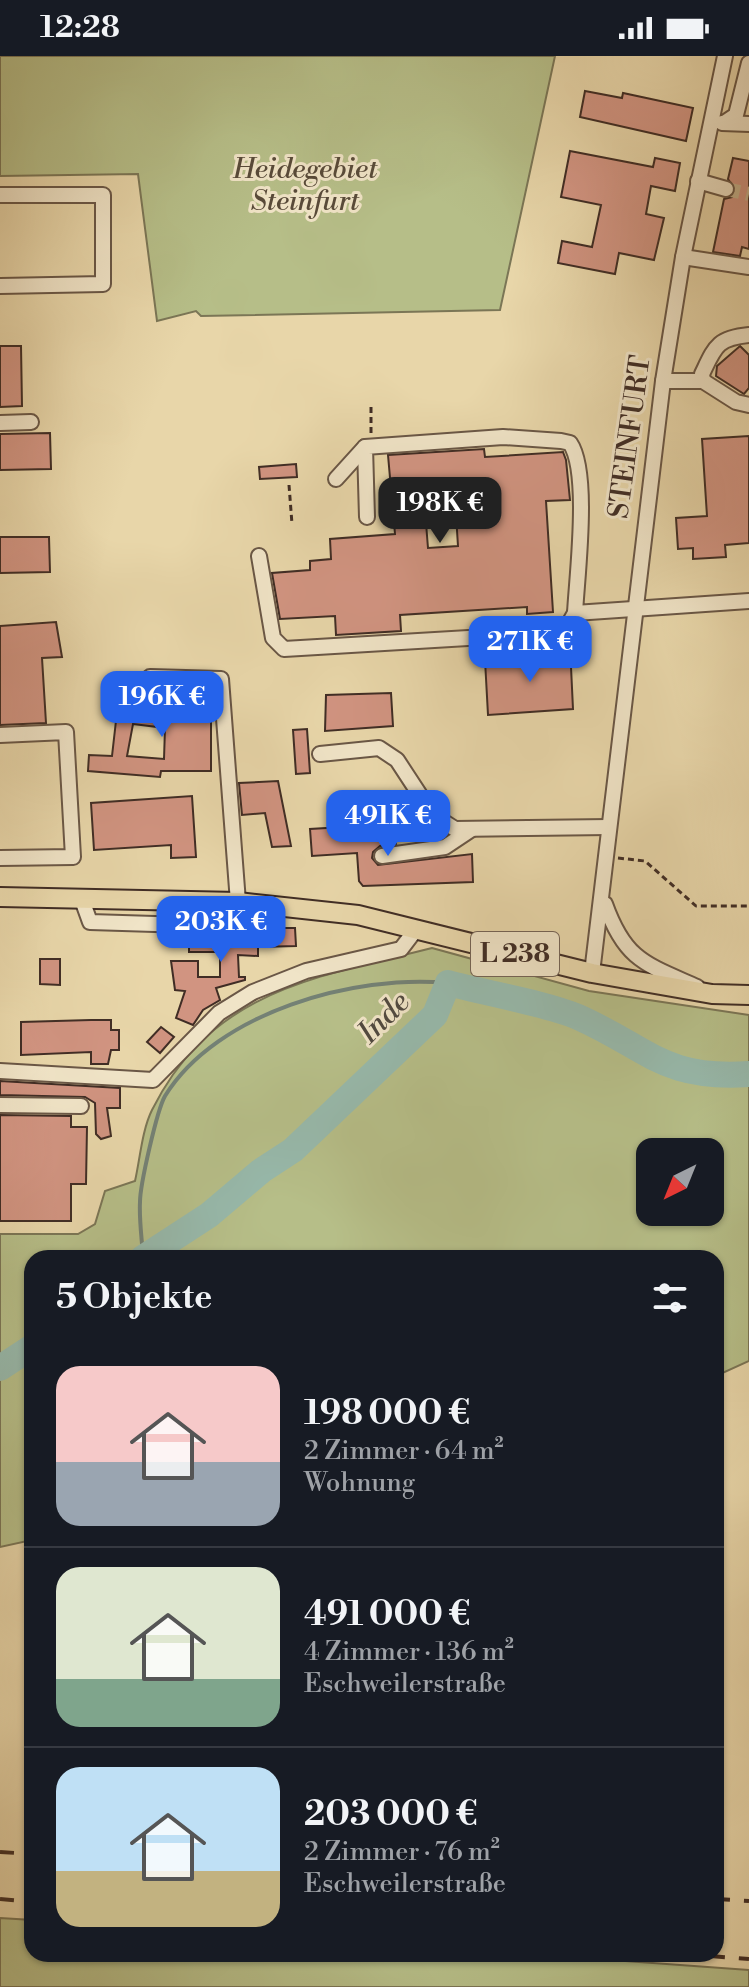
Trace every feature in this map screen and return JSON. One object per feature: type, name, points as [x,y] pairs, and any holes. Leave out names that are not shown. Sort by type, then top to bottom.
[{"type":"main road","name":"L 238","points":[[0,897],[238,902],[358,915],[592,973],[712,994],[749,995]]},
{"type":"street","name":"STEINFURT","points":[[592,973],[663,381],[698,181],[723,119],[725,56]]},
{"type":"street","points":[[723,119],[749,63]]},
{"type":"street","points":[[723,119],[749,103]]},
{"type":"street","points":[[723,119],[749,124]]},
{"type":"street","points":[[698,181],[726,189]]},
{"type":"street","points":[[0,195],[103,195],[103,284],[0,286]]},
{"type":"street","points":[[683,257],[749,267]]},
{"type":"street","points":[[703,381],[702,374],[721,342],[728,337],[749,335]]},
{"type":"street","points":[[663,381],[703,381],[736,402],[749,405]]},
{"type":"street","points":[[0,423],[31,422]]},
{"type":"street","points":[[259,556],[273,638],[284,649],[554,633],[567,627],[575,613],[581,513],[577,453],[570,443],[503,437],[368,447],[336,479]]},
{"type":"street","points":[[367,517],[368,447]]},
{"type":"street","points":[[575,613],[749,601]]},
{"type":"street","points":[[150,677],[221,679],[238,902]]},
{"type":"street","points":[[0,735],[66,732],[73,857],[0,858]]},
{"type":"street","points":[[320,754],[379,748],[397,760],[433,815],[455,829],[609,827]]},
{"type":"street","points":[[382,856],[445,847],[472,829]]},
{"type":"street","points":[[81,897],[90,922],[187,925]]},
{"type":"street","points":[[603,899],[616,933],[627,949],[664,972],[712,994]]},
{"type":"street","points":[[0,1071],[153,1080],[219,1013],[253,992],[306,971],[401,949],[417,928]]},
{"type":"street","points":[[0,1105],[81,1106]]},
{"type":"path","points":[[368,447],[371,407]]},
{"type":"path","points":[[289,485],[292,524]]},
{"type":"path","points":[[606,857],[645,861],[696,906],[749,906]]},
{"type":"green space","name":"Heidegebiet Steinfurt","points":[[0,56],[555,56],[500,310],[201,316],[196,311],[157,321],[138,174],[0,176]]},
{"type":"green space","points":[[432,948],[589,991],[749,1015],[749,1361],[724,1372],[724,1250],[24,1250],[24,1542],[0,1547],[0,1234],[78,1234],[95,1224],[105,1191],[135,1181],[149,1118],[176,1070],[204,1038],[236,1014],[270,995],[307,981]]},
{"type":"green space","points":[[0,1918],[24,1920],[24,1962],[639,1962],[749,1970],[749,1987],[0,1987]]},
{"type":"building","points":[[585,91],[622,98],[623,93],[693,108],[686,141],[580,117]]},
{"type":"building","points":[[570,151],[653,167],[655,158],[680,163],[675,191],[651,186],[646,214],[664,218],[654,260],[619,253],[615,274],[558,263],[562,241],[592,247],[601,205],[561,197]]},
{"type":"building","points":[[733,158],[749,161],[749,249],[742,247],[740,256],[713,252],[724,199],[732,197],[736,191],[728,179]]},
{"type":"building","points":[[0,346],[21,346],[22,406],[0,407]]},
{"type":"building","points":[[740,346],[749,355],[749,388],[744,394],[716,376],[717,366]]},
{"type":"building","points":[[50,433],[51,469],[0,470],[0,434]]},
{"type":"building","points":[[749,436],[749,543],[725,545],[726,557],[693,559],[693,548],[678,549],[676,518],[707,516],[702,439]]},
{"type":"building","points":[[484,449],[485,457],[563,452],[570,500],[546,501],[553,612],[527,614],[527,607],[400,615],[401,631],[336,635],[335,616],[280,619],[272,573],[310,570],[310,561],[331,559],[330,539],[395,534],[388,455]],"holes":[[[454,483],[458,546],[428,548],[423,485]]]},
{"type":"building","points":[[296,464],[297,477],[260,479],[259,467]]},
{"type":"building","points":[[0,537],[49,537],[50,572],[0,573]]},
{"type":"building","points":[[56,622],[62,657],[42,658],[46,723],[0,725],[0,626]]},
{"type":"building","points":[[579,654],[579,666],[571,667],[573,709],[488,715],[485,660]]},
{"type":"building","points":[[165,690],[211,690],[211,771],[161,771],[160,777],[88,771],[89,755],[112,756],[117,712],[165,717]],"holes":[[[133,724],[165,728],[164,759],[127,756]]]},
{"type":"building","points":[[391,693],[393,726],[325,731],[326,695]]},
{"type":"building","points":[[307,729],[310,773],[296,774],[293,730]]},
{"type":"building","points":[[278,781],[291,846],[272,847],[265,813],[242,815],[239,783]]},
{"type":"building","points":[[192,796],[196,857],[171,858],[171,845],[94,850],[91,803]]},
{"type":"building","points":[[394,824],[396,844],[380,846],[373,852],[372,858],[378,865],[472,854],[473,882],[363,886],[359,881],[357,853],[312,856],[310,829]]},
{"type":"building","points":[[208,928],[295,928],[296,946],[258,947],[258,956],[238,955],[239,977],[245,977],[245,980],[216,988],[220,1000],[203,1010],[193,1025],[176,1018],[185,991],[175,990],[171,961],[198,961],[198,977],[220,977],[220,952],[189,952],[189,936],[207,936]]},
{"type":"building","points":[[40,959],[60,959],[60,985],[40,984]]},
{"type":"building","points":[[111,1020],[111,1030],[119,1030],[119,1050],[111,1050],[108,1064],[91,1064],[91,1052],[21,1055],[21,1022]]},
{"type":"building","points":[[161,1027],[174,1037],[160,1053],[147,1042]]},
{"type":"building","points":[[0,1081],[120,1088],[120,1108],[107,1108],[111,1136],[101,1139],[96,1134],[95,1103],[85,1097],[0,1095]]},
{"type":"building","points":[[0,1115],[71,1116],[71,1127],[87,1127],[86,1184],[71,1184],[71,1221],[0,1221]]},
{"type":"waterway","points":[[142,1250],[140,1202],[150,1148],[165,1096],[188,1067],[218,1042],[253,1021],[291,1005],[372,985],[448,983]]},
{"type":"waterway","name":"Inde","points":[[155,1250],[209,1215],[261,1171],[293,1150],[435,1015],[448,983],[578,1017],[676,1067],[720,1075],[749,1074]]},
{"type":"waterway","name":"Inde","points":[[743,1075],[749,1079]]},
{"type":"waterway","name":"Inde","points":[[0,1368],[24,1352]]},
{"type":"tunnel","points":[[726,189],[749,194]]},
{"type":"railway","points":[[0,1852],[24,1854]]},
{"type":"railway","points":[[0,1899],[24,1901]]},
{"type":"railway","points":[[724,1899],[749,1901]]},
{"type":"railway","points":[[724,1957],[749,1959]]}]
